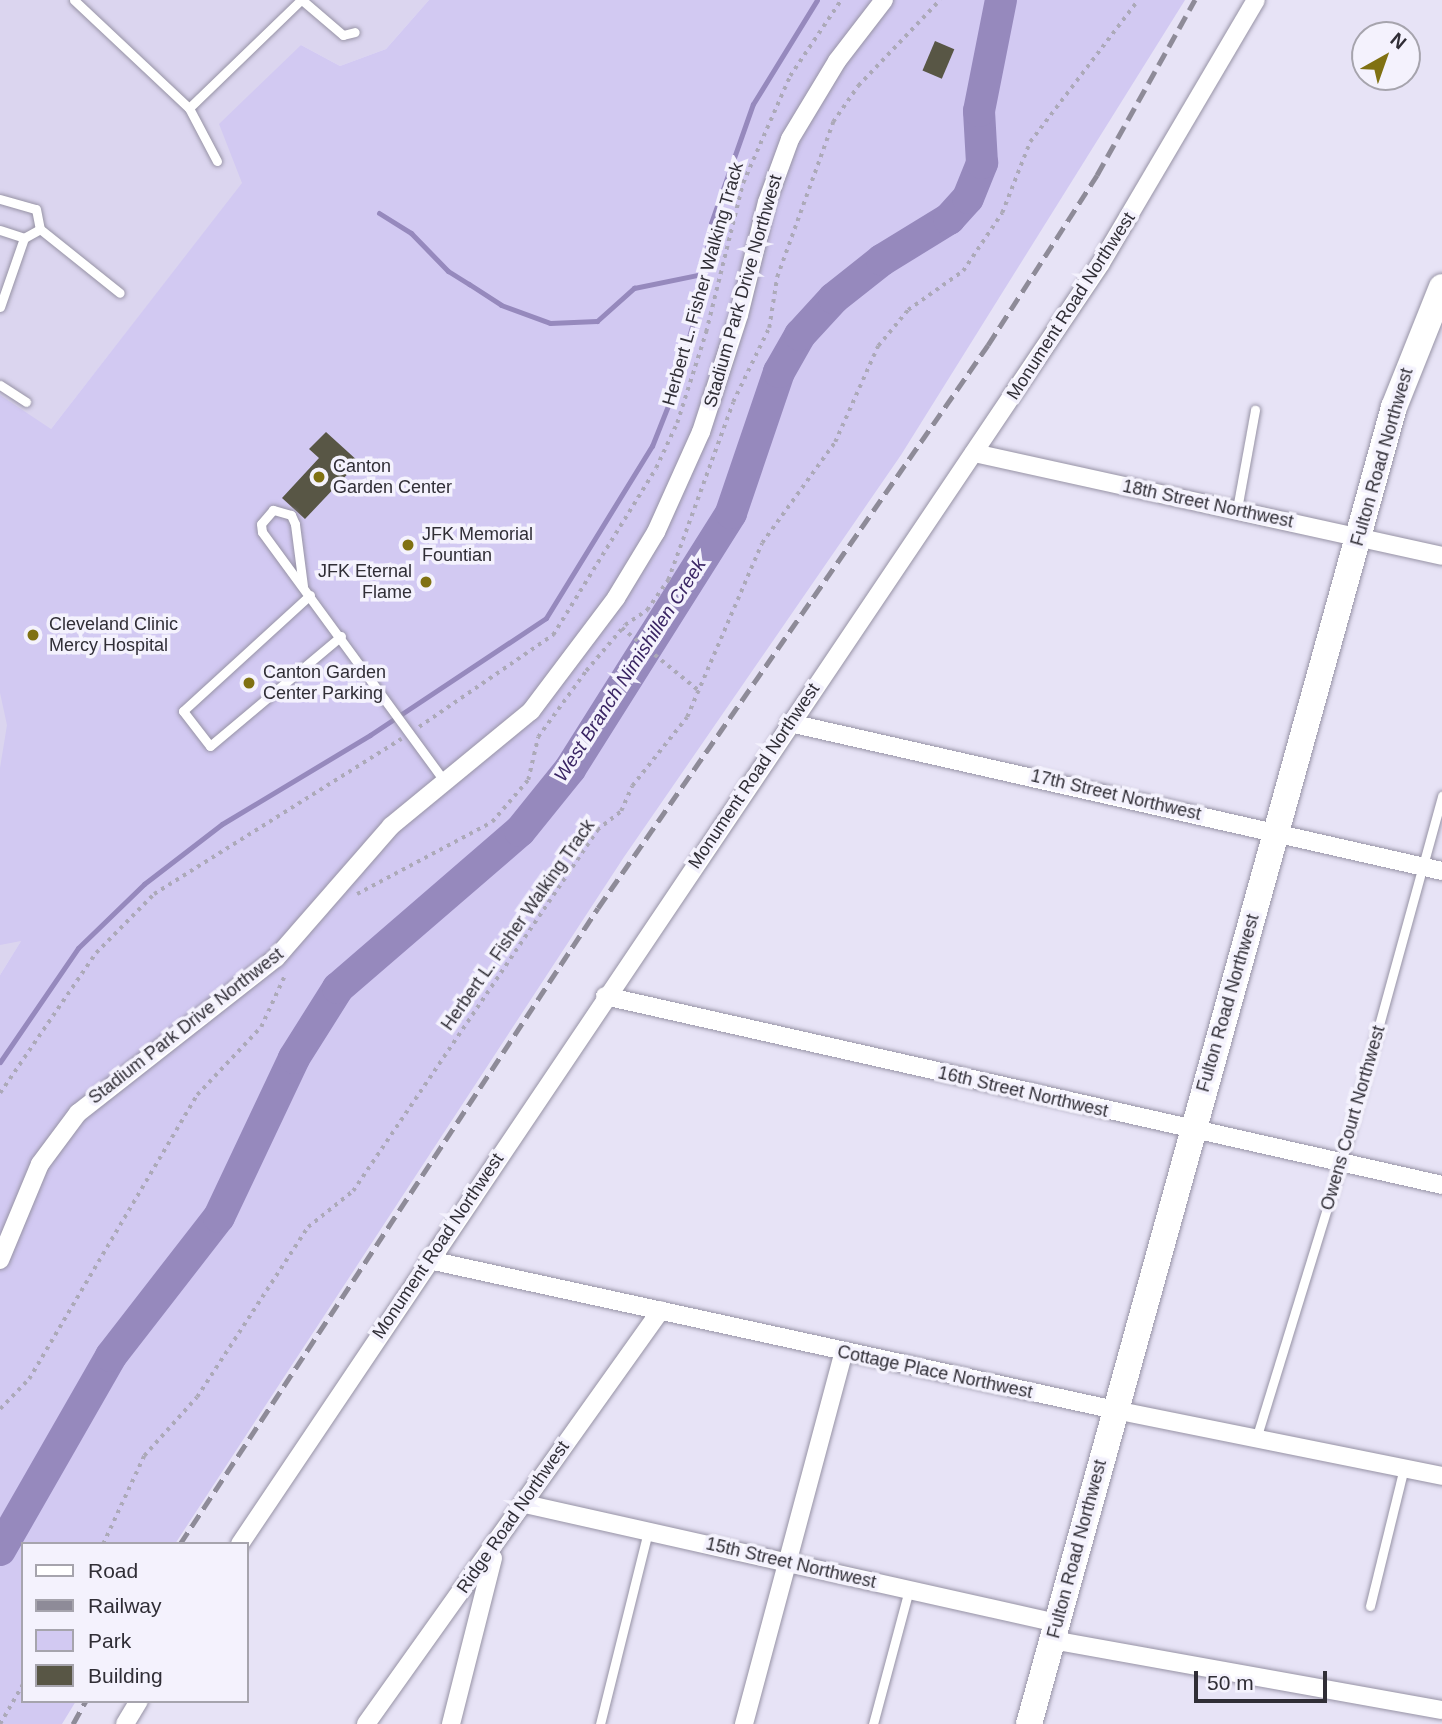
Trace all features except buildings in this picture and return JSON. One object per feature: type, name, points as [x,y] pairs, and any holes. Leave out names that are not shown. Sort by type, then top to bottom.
[{"type":"main road","name":"Fulton Road Northwest","points":[[1029,1724],[1402,382],[1442,287]]},
{"type":"street","name":"Stadium Park Drive Northwest","points":[[0,1260],[40,1164],[78,1113],[276,958],[364,852],[531,710],[616,598],[649,544],[701,432],[739,315],[766,202],[790,139],[837,61],[884,0]]},
{"type":"street","name":"Monument Road Northwest","points":[[241,1542],[606,996],[974,453],[1151,183],[1256,0]]},
{"type":"street","name":"18th Street Northwest","points":[[974,453],[1442,556]]},
{"type":"street","name":"17th Street Northwest","points":[[790,723],[1442,870]]},
{"type":"street","name":"16th Street Northwest","points":[[606,996],[1442,1185]]},
{"type":"street","name":"Cottage Place Northwest","points":[[429,1260],[1115,1410],[1442,1476]]},
{"type":"street","name":"Ridge Road Northwest","points":[[366,1724],[498,1543],[661,1310]]},
{"type":"street","points":[[744,1724],[785,1562],[844,1352]]},
{"type":"street","name":"15th Street Northwest","points":[[524,1504],[909,1590],[1054,1631],[1442,1710]]},
{"type":"street","points":[[451,1724],[480,1597],[498,1543]]},
{"type":"street","points":[[125,1724],[138,1703]]},
{"type":"lane","points":[[74,0],[189,108],[217,160]]},
{"type":"lane","points":[[189,108],[302,0],[343,35],[355,32]]},
{"type":"lane","points":[[0,199],[36,209],[40,229],[120,293]]},
{"type":"lane","points":[[0,307],[24,238],[40,229]]},
{"type":"lane","points":[[0,230],[24,238]]},
{"type":"lane","points":[[0,385],[26,402]]},
{"type":"lane","points":[[1237,509],[1255,410]]},
{"type":"lane","points":[[303,586],[295,524],[291,516],[273,510],[261,524],[262,532],[409,729],[446,784]]},
{"type":"lane","points":[[310,595],[183,711],[210,746],[341,636]]},
{"type":"lane","name":"Owens Court Northwest","points":[[1256,1438],[1341,1163],[1442,796]]},
{"type":"lane","points":[[1370,1605],[1404,1468]]},
{"type":"lane","points":[[600,1724],[648,1532]]},
{"type":"lane","points":[[873,1724],[909,1590]]},
{"type":"path","name":"Herbert L. Fisher Walking Track","points":[[0,1093],[96,953],[154,894],[553,635],[656,468],[677,423],[706,332],[743,183],[790,76],[841,0]]},
{"type":"path","name":"Herbert L. Fisher Walking Track","points":[[104,1542],[144,1456],[197,1397],[308,1227],[353,1191],[369,1170],[597,830],[621,811],[632,786],[687,717],[762,543],[835,442],[878,346],[908,310],[963,271],[1002,213],[1030,142],[1139,0]]},
{"type":"path","points":[[622,628],[698,690]]},
{"type":"path","points":[[0,1724],[21,1687]]},
{"type":"shaded area","name":"Cleveland Clinic Mercy Hospital","points":[[0,0],[429,0],[386,49],[340,66],[301,45],[243,183],[51,429],[83,841],[0,975]]},
{"type":"green space","points":[[429,0],[1185,0],[901,455],[624,857],[176,1542],[21,1542],[21,1703],[75,1703],[62,1724],[0,1724],[0,975],[21,941],[0,945],[0,768],[7,725],[0,693],[0,395],[51,429],[242,183],[219,124],[301,45],[340,66],[386,49]]},
{"type":"waterway","points":[[0,1062],[78,948],[144,884],[222,824],[370,735],[546,618],[652,446],[675,388],[697,308],[711,223],[753,104],[817,0]]},
{"type":"waterway","name":"West Branch Nimishillen Creek","points":[[0,1550],[111,1356],[219,1217],[294,1058],[338,988],[520,831],[570,769],[731,513],[779,372],[800,335],[834,298],[882,260],[949,219],[968,198],[982,163],[979,111],[1001,0]]},
{"type":"waterway","points":[[379,213],[411,233],[448,271],[501,305],[550,323],[597,321],[634,288],[702,274]]},
{"type":"railway","points":[[181,1542],[598,908],[988,345],[1097,175],[1195,0]]},
{"type":"railway","points":[[73,1724],[85,1703]]},
{"type":"place","name":"Canton Garden Center","points":[[319,477]]},
{"type":"place","name":"JFK Memorial Fountian","points":[[408,545]]},
{"type":"place","name":"JFK Eternal Flame","points":[[426,582]]},
{"type":"place","name":"Cleveland Clinic Mercy Hospital","points":[[33,635]]},
{"type":"place","name":"Canton Garden Center Parking","points":[[249,683]]}]
